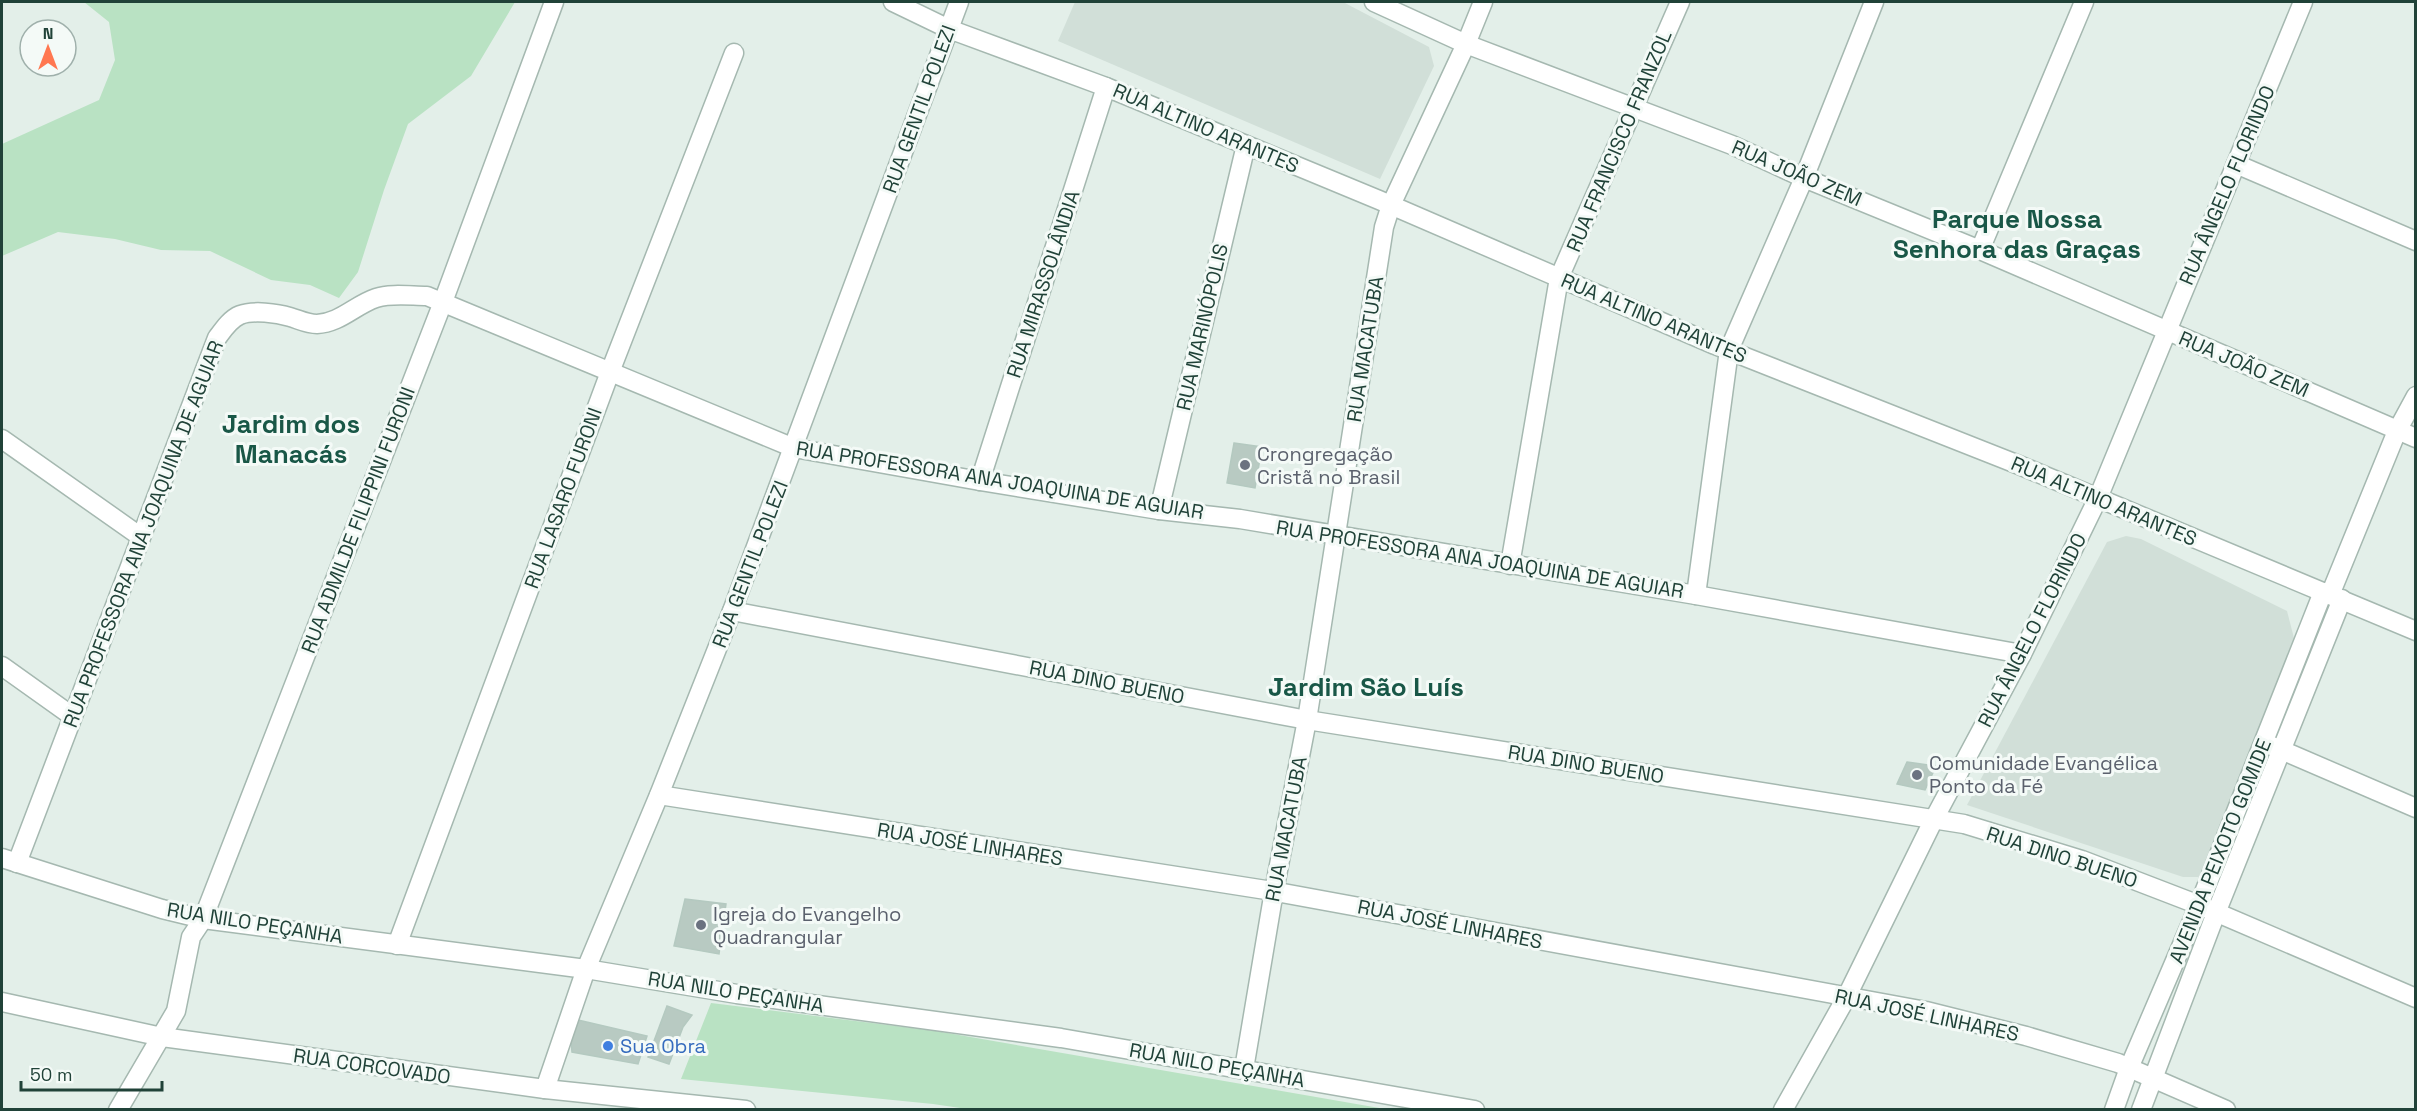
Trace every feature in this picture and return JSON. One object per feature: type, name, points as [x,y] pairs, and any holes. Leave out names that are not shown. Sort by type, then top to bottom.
[{"type":"street","name":"RUA ADMILDE FILIPPINI FURONI","points":[[118,1110],[176,1011],[191,937],[203,919],[442,302],[554,2]]},
{"type":"street","name":"RUA ALTINO ARANTES","points":[[893,2],[949,29],[1106,87],[1391,205],[1729,350],[2098,498],[2415,631]]},
{"type":"street","name":"RUA GENTIL POLEZI","points":[[545,1089],[586,969],[659,795],[732,611],[959,2]]},
{"type":"street","name":"RUA JOÃO ZEM","points":[[1374,2],[1466,44],[1732,145],[1804,178],[1980,250],[2415,438]]},
{"type":"street","name":"RUA MACATUBA","points":[[1244,1069],[1274,891],[1307,720],[1384,227],[1391,205],[1466,44],[1483,2]]},
{"type":"street","name":"RUA FRANCISCO FRANZOL","points":[[1510,565],[1559,278],[1632,107],[1680,2]]},
{"type":"street","points":[[1696,595],[1729,350],[1804,178],[1874,2]]},
{"type":"street","points":[[1980,250],[2084,2]]},
{"type":"street","name":"RUA ÂNGELO FLORINDO","points":[[1783,1110],[1846,998],[1934,819],[2022,654],[2098,498],[2303,2]]},
{"type":"street","name":"RUA LASARO FURONI","points":[[397,945],[610,372],[734,53]]},
{"type":"street","name":"RUA MIRASSOLÂNDIA","points":[[980,481],[1106,87]]},
{"type":"street","name":"RUA MARINÓPOLIS","points":[[1159,510],[1246,145]]},
{"type":"street","points":[[2236,164],[2415,240]]},
{"type":"street","name":"RUA PROFESSORA ANA JOAQUINA DE AGUIAR","points":[[9,861],[72,716],[217,338],[229,322],[239,315],[252,313],[290,317],[304,323],[319,324],[339,319],[354,308],[377,298],[427,296],[794,448],[980,481],[1159,510],[1240,519],[1696,595],[2022,654]]},
{"type":"street","name":"AVENIDA PEIXOTO GOMIDE","points":[[2141,1110],[2208,909],[2397,431],[2415,396]]},
{"type":"street","points":[[2,439],[141,537]]},
{"type":"street","name":"RUA DINO BUENO","points":[[732,611],[1307,720],[1964,824],[2082,860],[2208,909],[2415,998]]},
{"type":"street","points":[[2,666],[72,716]]},
{"type":"street","points":[[2273,746],[2415,808]]},
{"type":"street","name":"RUA JOSÉ LINHARES","points":[[659,795],[1274,891],[1937,1014],[2026,1036],[2129,1068],[2226,1110]]},
{"type":"street","name":"RUA NILO PEÇANHA","points":[[9,861],[162,909],[203,919],[586,969],[737,994],[1061,1038],[1476,1110]]},
{"type":"street","name":"AVENIDA PEIXOTO GOMIDE","points":[[2114,1110],[2129,1068],[2208,909]]},
{"type":"street","name":"RUA CORCOVADO","points":[[2,1002],[162,1036],[545,1089],[614,1103],[746,1110]]},
{"type":"shaded area","points":[[1075,2],[1343,2],[1429,47],[1434,66],[1380,179],[1058,41]]},
{"type":"shaded area","points":[[2126,536],[2141,539],[2287,611],[2295,642],[2206,877],[2183,877],[1967,805],[2107,542]]},
{"type":"green space","points":[[84,2],[515,2],[471,76],[408,124],[358,272],[339,298],[310,285],[271,280],[210,251],[161,250],[115,239],[58,232],[2,256],[2,144],[99,100],[115,60],[109,22]]},
{"type":"green space","points":[[711,1003],[936,1031],[1385,1109],[967,1109],[681,1079]]},
{"type":"building","name":"Crongregação Cristã no Brasil","points":[[1234,443],[1262,447],[1255,488],[1227,483]]},
{"type":"building","name":"Comunidade Evangélica Ponto da Fé","points":[[1907,762],[1936,766],[1925,790],[1897,784]]},
{"type":"building","name":"Igreja do Evangelho Quadrangular","points":[[685,899],[726,904],[719,954],[674,946]]},
{"type":"building","points":[[667,1006],[692,1015],[683,1027],[669,1064],[648,1057]]},
{"type":"building","name":"Sua Obra","points":[[578,1020],[647,1036],[638,1064],[572,1052],[571,1040]]},
{"type":"place","name":"Crongregação Cristã no Brasil","points":[[1245,465]]},
{"type":"place","name":"Comunidade Evangélica Ponto da Fé","points":[[1917,775]]},
{"type":"place","name":"Igreja do Evangelho Quadrangular","points":[[701,925]]},
{"type":"place","name":"Sua Obra","points":[[608,1046]]},
{"type":"district","name":"Parque Nossa Senhora das Graças","points":[[2017,234]]},
{"type":"district","name":"Jardim dos Manacás","points":[[291,439]]},
{"type":"district","name":"Jardim São Luís","points":[[1366,687]]}]
